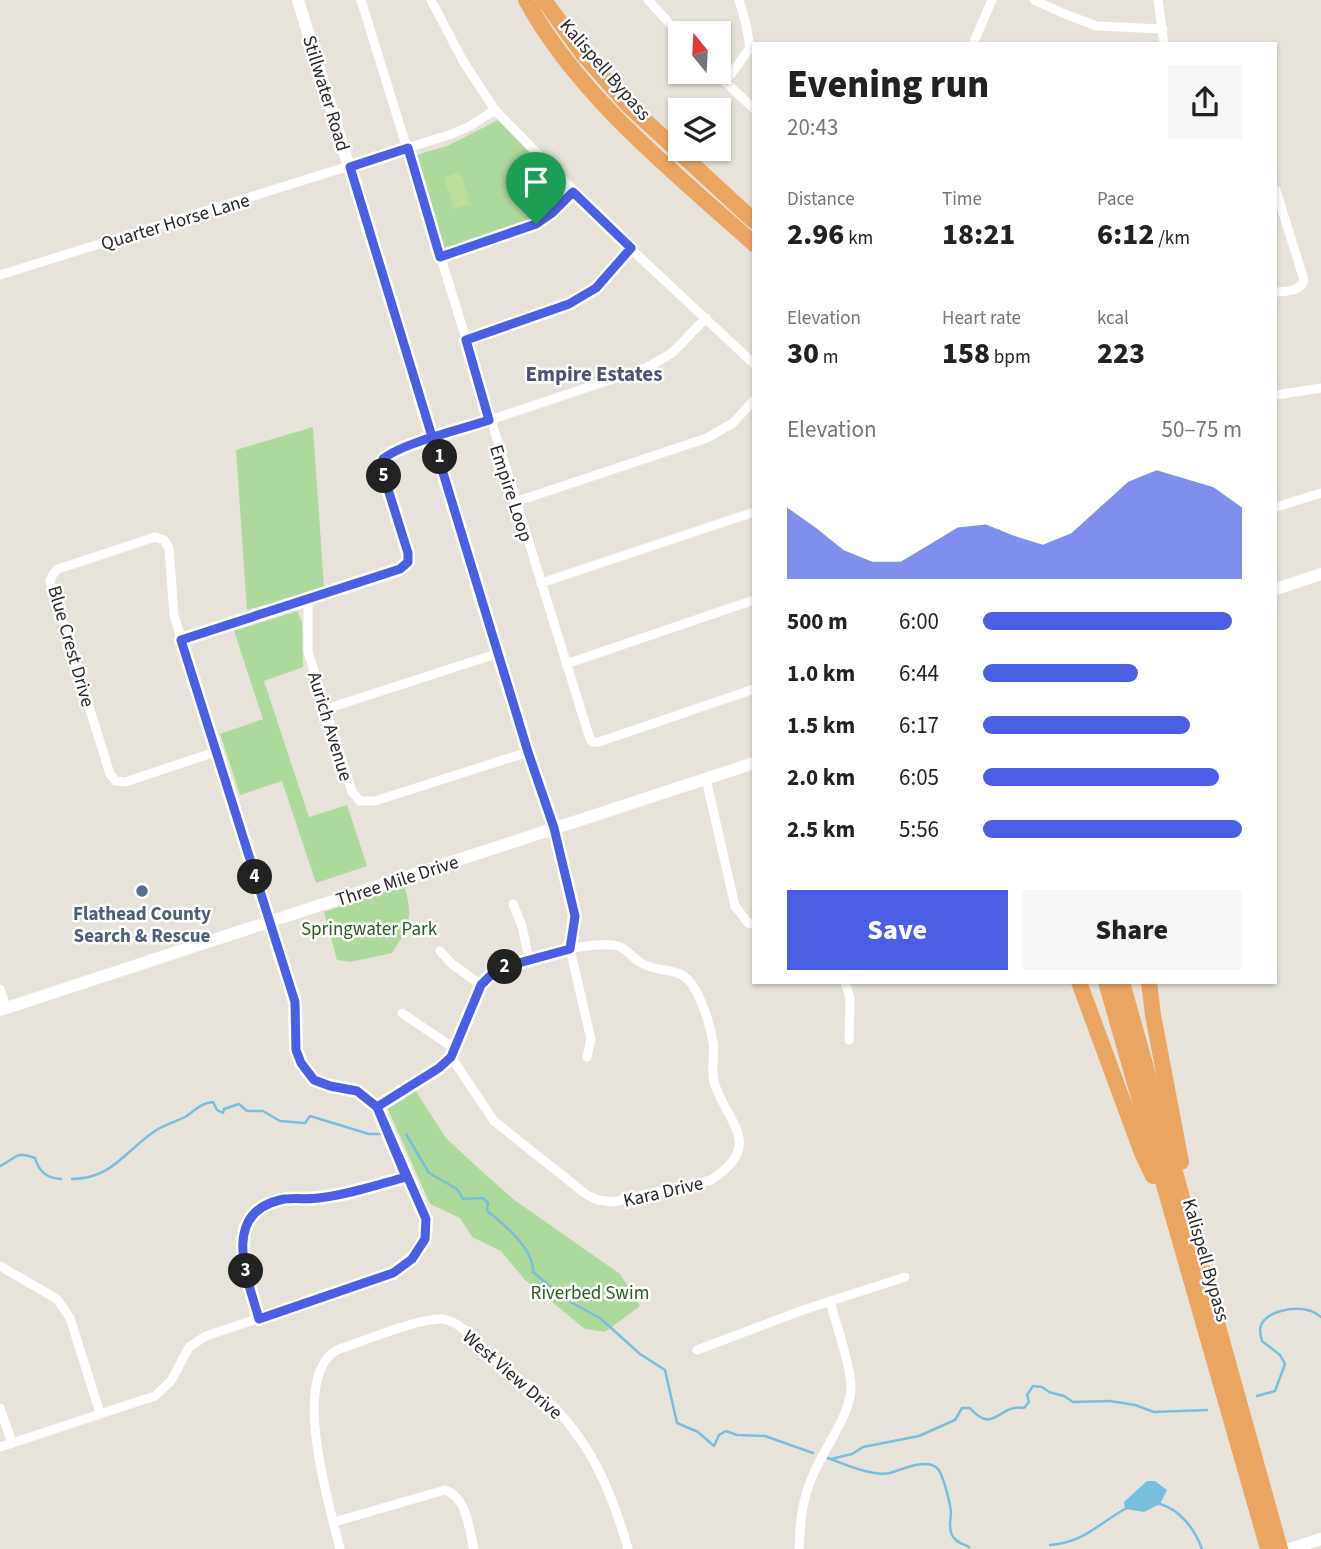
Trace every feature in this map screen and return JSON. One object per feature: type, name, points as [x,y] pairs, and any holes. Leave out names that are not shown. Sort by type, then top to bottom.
[{"type":"highway","name":"Kalispell Bypass","points":[[526,0],[572,67],[617,118],[752,242]]},
{"type":"highway","name":"Kalispell Bypass","points":[[544,0],[583,54],[627,104],[752,219]]},
{"type":"highway","points":[[1080,984],[1142,1153],[1174,1221]]},
{"type":"highway","name":"Kalispell Bypass","points":[[1107,984],[1268,1549]]},
{"type":"highway","name":"Kalispell Bypass","points":[[1123,984],[1280,1549]]},
{"type":"highway","points":[[1149,984],[1199,1254]]},
{"type":"street","name":"Stillwater Road","points":[[298,0],[528,752],[554,828]]},
{"type":"street","name":"Empire Loop","points":[[361,0],[489,420],[592,742],[599,742],[752,690]]},
{"type":"street","points":[[432,0],[463,61],[495,110],[573,192],[752,361]]},
{"type":"street","points":[[648,0],[668,22]]},
{"type":"street","points":[[732,72],[750,48],[739,0]]},
{"type":"street","points":[[974,42],[992,0]]},
{"type":"street","points":[[1034,0],[1097,26],[1163,29]]},
{"type":"street","points":[[1158,0],[1164,42]]},
{"type":"street","points":[[727,84],[752,107]]},
{"type":"street","name":"Quarter Horse Lane","points":[[0,275],[408,148],[461,130],[495,110]]},
{"type":"street","points":[[440,257],[536,224],[552,213],[573,192]]},
{"type":"street","points":[[1277,193],[1304,281],[1300,288],[1277,292]]},
{"type":"street","points":[[466,340],[569,304],[596,288],[631,248]]},
{"type":"street","points":[[181,640],[400,569],[408,562],[408,553],[381,467],[383,459],[390,453],[646,368],[672,353],[706,318]]},
{"type":"street","points":[[1277,395],[1321,388]]},
{"type":"street","points":[[515,502],[707,438],[733,422],[752,402]]},
{"type":"street","points":[[1277,507],[1321,493]]},
{"type":"street","points":[[541,583],[752,513]]},
{"type":"street","name":"Blue Crest Drive","points":[[215,752],[125,782],[116,781],[110,774],[50,581],[53,573],[58,569],[155,537],[163,540],[169,548],[171,597],[181,640],[295,1002],[296,1050],[301,1063],[314,1080],[357,1091],[377,1107]]},
{"type":"street","points":[[1277,589],[1321,574]]},
{"type":"street","name":"Aurich Avenue","points":[[307,599],[309,653],[352,792],[360,801],[374,801],[528,752]]},
{"type":"street","points":[[566,664],[752,601]]},
{"type":"street","points":[[326,709],[499,653]]},
{"type":"street","name":"Three Mile Drive","points":[[3,1009],[752,764]]},
{"type":"street","points":[[706,779],[735,906],[748,923],[752,924]]},
{"type":"street","points":[[554,828],[575,916],[570,949],[591,1039],[587,1057]]},
{"type":"street","points":[[513,904],[522,926],[529,959]]},
{"type":"street","name":"Kara Drive","points":[[453,1053],[494,1121],[587,1195],[598,1200],[613,1202],[711,1180],[724,1171],[736,1156],[739,1142],[736,1125],[715,1086],[712,1068],[713,1044],[700,998],[690,981],[677,972],[643,964],[621,947],[603,943],[570,949]]},
{"type":"street","points":[[0,1447],[155,1396],[171,1381],[189,1347],[206,1336],[393,1273],[412,1259],[425,1239],[426,1219],[377,1107],[439,1068],[453,1053],[481,985],[491,975],[504,967],[570,949]]},
{"type":"street","points":[[440,951],[452,964],[481,985]]},
{"type":"street","points":[[846,984],[850,998],[849,1040]]},
{"type":"street","points":[[0,989],[3,1009]]},
{"type":"street","points":[[402,1013],[453,1053]]},
{"type":"street","points":[[259,1319],[242,1256],[243,1237],[248,1222],[263,1207],[280,1200],[336,1195],[406,1177]]},
{"type":"street","points":[[0,1266],[57,1299],[70,1318],[100,1413]]},
{"type":"street","points":[[697,1350],[741,1332],[905,1277]]},
{"type":"street","points":[[799,1549],[806,1491],[846,1409],[850,1393],[850,1377],[830,1301]]},
{"type":"street","name":"West View Drive","points":[[334,1522],[318,1462],[315,1437],[317,1380],[323,1360],[339,1349],[413,1325],[444,1320],[459,1327],[496,1361],[544,1398],[573,1429],[610,1490],[628,1549]]},
{"type":"street","points":[[0,1408],[12,1443]]},
{"type":"street","points":[[340,1549],[334,1522],[445,1490],[457,1496],[461,1502],[474,1549]]},
{"type":"street","points":[[1295,1547],[1321,1539]]},
{"type":"green space","points":[[498,120],[566,191],[566,195],[544,216],[447,250],[444,248],[416,155],[447,146]]},
{"type":"green space","points":[[460,172],[470,204],[454,209],[444,178]]},
{"type":"green space","points":[[313,427],[324,587],[247,610],[236,450]]},
{"type":"green space","points":[[297,611],[302,622],[303,667],[264,681],[309,817],[347,805],[367,866],[316,883],[282,781],[240,795],[220,734],[263,719],[234,631]]},
{"type":"green space","name":"Springwater Park","points":[[404,886],[409,906],[408,921],[392,953],[350,962],[337,960],[324,912]]},
{"type":"green space","name":"Riverbed Swim","points":[[415,1090],[446,1138],[513,1199],[620,1274],[640,1306],[605,1332],[585,1329],[525,1280],[501,1251],[472,1237],[460,1218],[430,1204],[387,1107]]},
{"type":"water","points":[[1147,1481],[1155,1481],[1167,1490],[1160,1504],[1144,1512],[1125,1509],[1124,1502]]},
{"type":"waterway","points":[[72,1179],[86,1178],[108,1169],[155,1131],[185,1117],[201,1105],[213,1102],[217,1110],[223,1113],[224,1109],[239,1104],[247,1111],[263,1111],[280,1121],[305,1123],[310,1116],[369,1134],[380,1134]]},
{"type":"waterway","points":[[406,1134],[429,1173],[457,1189],[463,1199],[483,1198],[488,1203],[487,1211],[509,1230],[529,1255],[533,1272],[565,1299],[600,1318],[640,1354],[665,1370],[677,1423],[698,1432],[714,1446],[719,1435],[726,1431],[737,1435],[765,1436],[813,1453]]},
{"type":"waterway","points":[[0,1166],[16,1156],[28,1156],[35,1158],[44,1173],[61,1179]]},
{"type":"waterway","points":[[1257,1396],[1275,1391],[1285,1364],[1280,1355],[1262,1341],[1262,1323],[1267,1317],[1289,1309],[1311,1311],[1321,1317]]},
{"type":"waterway","points":[[831,1459],[852,1454],[863,1447],[919,1436],[955,1420],[962,1408],[970,1408],[985,1419],[1015,1408],[1024,1408],[1029,1402],[1027,1395],[1033,1386],[1042,1387],[1073,1402],[1110,1401],[1135,1405],[1154,1412],[1207,1410]]},
{"type":"waterway","points":[[828,1458],[883,1474],[921,1464],[937,1468],[942,1476],[951,1510],[952,1535],[969,1547]]},
{"type":"waterway","points":[[1160,1504],[1174,1511],[1186,1522],[1202,1549]]},
{"type":"waterway","points":[[1050,1545],[1081,1537],[1125,1509]]},
{"type":"place","name":"Flathead County Search & Rescue","points":[[142,891]]},
{"type":"district","name":"Empire Estates","points":[[594,374]]},
{"type":"route","points":[[536,224],[440,257],[408,148],[350,167],[434,438],[456,510],[528,752],[554,828],[575,916],[570,949],[504,967],[491,975],[481,985],[451,1057],[439,1068],[377,1107],[426,1219],[425,1239],[412,1259],[393,1273],[259,1319],[242,1256],[243,1237],[248,1222],[263,1207],[280,1200],[316,1199],[406,1177],[377,1107],[357,1091],[314,1080],[301,1063],[296,1050],[295,1002],[181,640],[400,569],[408,562],[408,553],[381,467],[383,459],[390,453],[434,438],[489,420],[466,340],[569,304],[596,288],[631,248],[573,192],[552,213],[536,224]]}]
